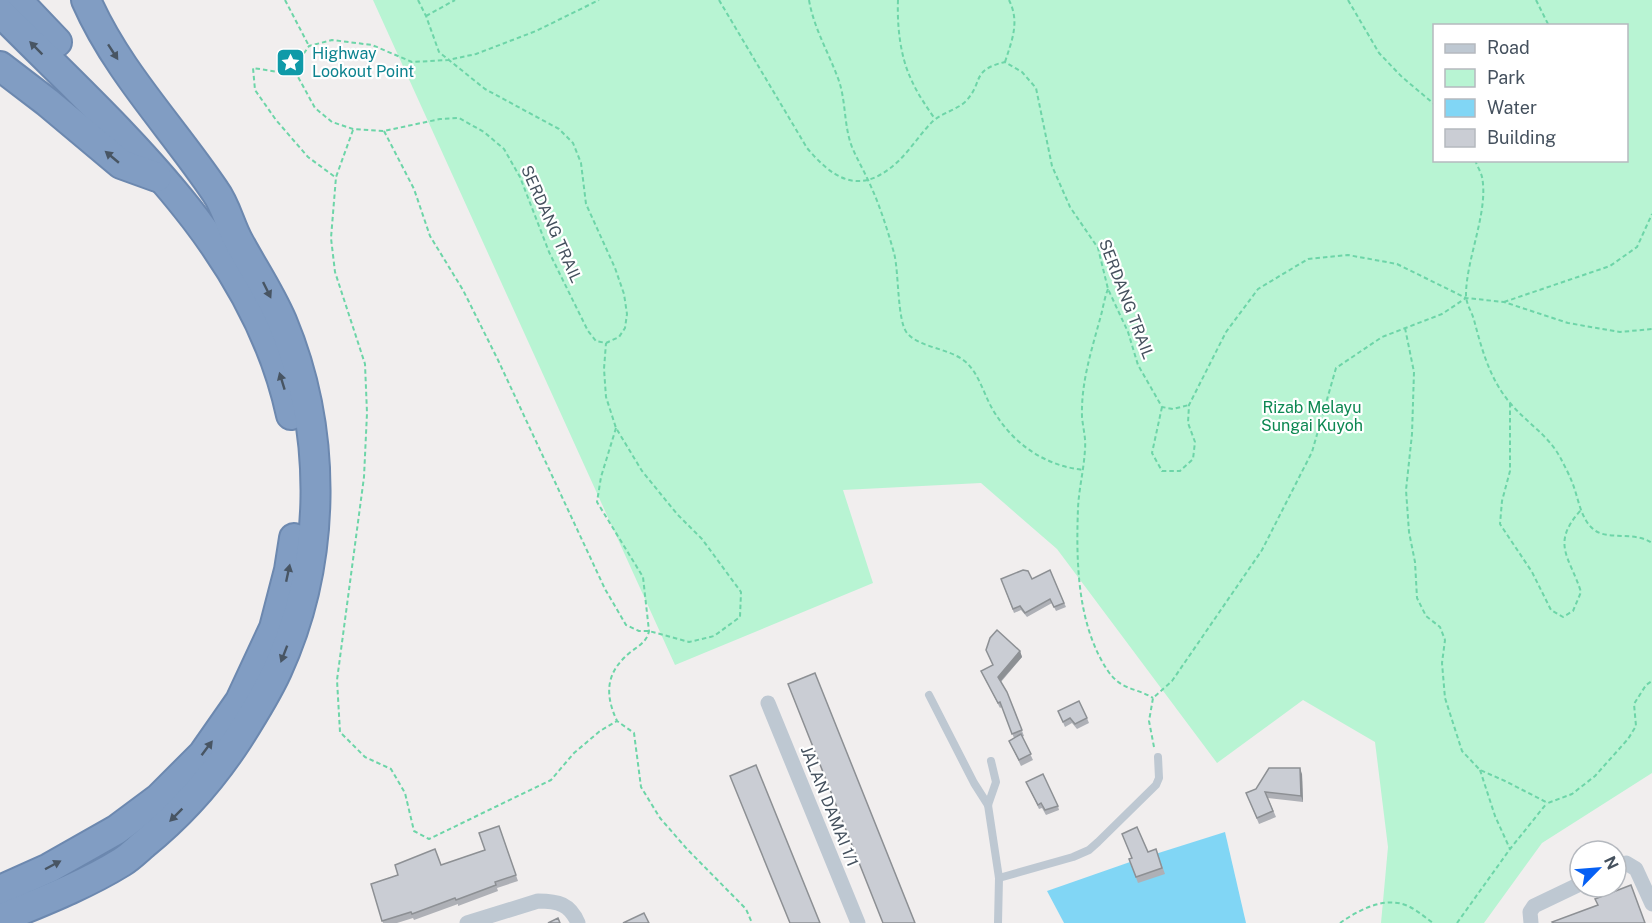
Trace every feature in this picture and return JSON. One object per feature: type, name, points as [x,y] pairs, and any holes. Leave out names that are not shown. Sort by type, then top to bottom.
[{"type":"highway","points":[[0,919],[71,888],[123,861],[163,829],[197,794],[223,761],[257,709],[277,672],[294,627],[307,580],[313,537],[316,486],[314,446],[299,368],[282,320],[260,277],[237,240],[181,175],[17,0]]},
{"type":"highway","points":[[86,0],[99,29],[119,61],[218,194],[237,240]]},
{"type":"highway","points":[[0,12],[165,180],[224,260],[250,305],[276,362],[296,437],[299,476],[289,570],[274,628],[240,701],[203,754],[159,798],[116,830],[49,868],[0,890]]},
{"type":"highway","points":[[0,66],[121,164],[165,180]]},
{"type":"street","name":"JALAN DAMAI 1/1","points":[[768,703],[858,923]]},
{"type":"street","points":[[1628,869],[1641,876],[1652,904]]},
{"type":"street","points":[[1531,923],[1530,912],[1534,906],[1568,890]]},
{"type":"street","points":[[467,923],[538,901],[559,902],[567,906],[576,918]]},
{"type":"lane","points":[[929,695],[988,805],[999,878],[998,923]]},
{"type":"lane","points":[[999,878],[1073,857],[1094,846],[1156,785],[1159,778],[1158,757]]},
{"type":"lane","points":[[988,805],[996,782],[991,761]]},
{"type":"path","points":[[285,0],[309,46]]},
{"type":"path","points":[[384,131],[414,189],[430,236],[463,290],[605,589],[626,625],[639,631],[649,631],[689,642],[714,636],[740,617],[741,592],[702,539],[677,514],[642,471],[616,428],[606,397],[604,369],[606,343],[619,337],[625,328],[627,314],[624,294],[586,204],[581,163],[573,143],[559,129],[485,89],[439,52],[418,0]]},
{"type":"path","points":[[426,16],[455,0]]},
{"type":"path","points":[[336,177],[308,157],[276,120],[255,90],[253,68],[297,75],[300,59],[309,46],[332,40],[372,45],[412,62],[448,60],[476,54],[536,31],[599,0]]},
{"type":"path","points":[[719,0],[807,148],[825,168],[848,181],[869,180],[890,169],[935,120],[964,103],[985,69],[1005,62],[1013,36],[1016,12],[1009,0]]},
{"type":"path","points":[[809,0],[812,16],[840,83],[852,146],[882,212],[895,256],[900,314],[906,332],[923,344],[949,351],[968,364],[985,391],[992,410],[1014,437],[1041,459],[1066,468],[1084,470]]},
{"type":"path","points":[[898,0],[897,17],[910,77],[935,120]]},
{"type":"path","points":[[1348,0],[1378,52],[1433,104]]},
{"type":"path","points":[[1536,0],[1548,24]]},
{"type":"path","name":"SERDANG TRAIL","points":[[1005,62],[1022,72],[1036,88],[1052,166],[1070,207],[1098,248],[1108,289],[1128,332],[1138,365],[1162,406]]},
{"type":"path","name":"SERDANG TRAIL","points":[[297,75],[315,108],[332,122],[353,129],[384,131],[440,119],[459,118],[484,132],[504,149],[520,177],[549,252],[579,314],[596,341],[606,343]]},
{"type":"path","points":[[353,129],[336,177],[331,238],[335,272],[365,364],[367,413],[364,477],[337,680],[340,732],[365,757],[391,769],[405,793],[414,831],[429,839],[551,780],[574,753],[600,731],[617,721]]},
{"type":"path","points":[[1476,162],[1482,177],[1482,198],[1467,273],[1466,298],[1492,374],[1510,403],[1544,435],[1559,456],[1572,481],[1581,510],[1591,527],[1602,534],[1644,538],[1652,543]]},
{"type":"path","points":[[1504,302],[1610,266],[1637,247],[1652,214]]},
{"type":"path","points":[[1189,405],[1173,409],[1162,406],[1152,453],[1162,471],[1180,471],[1193,459],[1195,442],[1188,423],[1189,405],[1226,332],[1258,289],[1308,259],[1348,255],[1397,264],[1466,298],[1504,302],[1569,323],[1620,332],[1652,329]]},
{"type":"path","points":[[1108,289],[1087,360],[1083,389],[1082,418],[1086,445],[1078,505],[1078,564],[1091,639],[1108,671],[1123,687],[1153,698]]},
{"type":"path","points":[[1158,757],[1150,734],[1149,721],[1153,698],[1172,681],[1262,550],[1312,452],[1336,368],[1383,337],[1442,314],[1466,298]]},
{"type":"path","points":[[1405,328],[1414,372],[1412,434],[1406,490],[1417,598],[1426,616],[1440,627],[1445,640],[1442,663],[1444,698],[1462,751],[1480,771],[1495,816],[1510,849]]},
{"type":"path","points":[[1510,403],[1510,471],[1502,501],[1500,524],[1533,572],[1551,610],[1563,617],[1573,610],[1581,592],[1577,577],[1564,555],[1566,533],[1571,520],[1581,510]]},
{"type":"path","points":[[616,428],[601,477],[597,502],[643,577],[649,631],[648,639],[620,660],[608,684],[610,706],[617,721],[633,733],[641,787],[660,818],[746,909],[752,923]]},
{"type":"path","points":[[1457,923],[1510,849],[1548,803],[1572,794],[1595,776],[1628,739],[1636,726],[1634,704],[1646,685],[1652,681]]},
{"type":"path","points":[[1480,771],[1548,803]]},
{"type":"path","points":[[1340,923],[1370,906],[1394,902],[1409,906],[1433,923]]},
{"type":"green space","name":"Rizab Melayu Sungai Kuyoh","points":[[373,0],[1652,0],[1652,773],[1542,843],[1484,923],[1381,923],[1388,847],[1375,742],[1303,700],[1217,763],[1057,549],[981,483],[843,490],[873,583],[675,665]]},
{"type":"water","points":[[1225,832],[1246,923],[1064,923],[1047,891],[1130,862]]},
{"type":"building","points":[[1023,570],[1028,571],[1032,579],[1050,570],[1064,603],[1054,607],[1050,599],[1025,613],[1020,606],[1013,609],[1001,579]]},
{"type":"building","points":[[997,630],[1020,651],[998,677],[1007,692],[1022,730],[1012,734],[1000,702],[998,703],[981,671],[993,665],[986,650],[990,638]]},
{"type":"building","points":[[815,673],[915,923],[883,923],[788,684]]},
{"type":"building","points":[[1079,701],[1087,718],[1075,724],[1070,718],[1063,722],[1058,711]]},
{"type":"building","points":[[1021,734],[1031,754],[1019,760],[1009,741]]},
{"type":"building","points":[[756,765],[820,923],[790,923],[730,776]]},
{"type":"building","points":[[1269,768],[1300,768],[1301,796],[1265,792],[1273,811],[1257,818],[1246,793],[1256,789]]},
{"type":"building","points":[[1043,774],[1058,806],[1045,810],[1041,803],[1038,805],[1026,782]]},
{"type":"building","points":[[499,826],[516,875],[456,900],[455,898],[412,914],[411,912],[382,921],[371,884],[398,875],[395,865],[435,849],[441,865],[485,850],[479,833]]},
{"type":"building","points":[[1137,827],[1148,852],[1156,849],[1162,868],[1136,877],[1129,859],[1132,858],[1122,834]]},
{"type":"building","points":[[1631,885],[1645,923],[1552,922],[1598,905],[1595,899],[1628,899],[1628,886]]},
{"type":"building","points":[[644,913],[649,923],[623,923]]},
{"type":"building","points":[[558,918],[560,923],[548,923]]},
{"type":"place","name":"Highway Lookout Point","points":[[291,62]]}]
